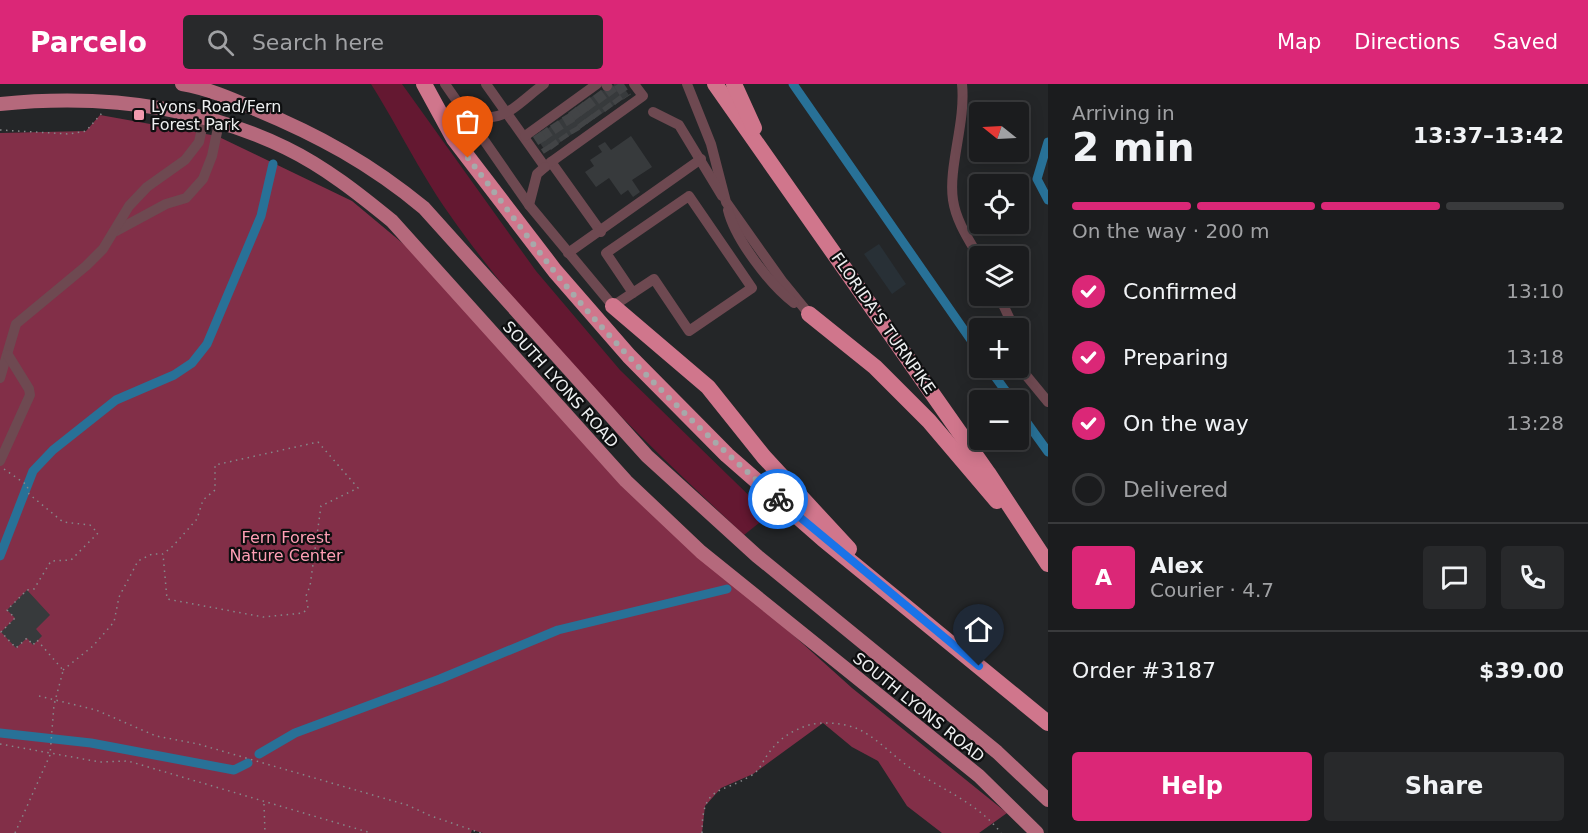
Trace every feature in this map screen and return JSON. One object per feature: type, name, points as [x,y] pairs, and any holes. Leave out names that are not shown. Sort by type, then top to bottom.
[{"type":"highway","points":[[412,84],[555,271],[628,356],[727,455],[869,576],[1048,723]]},
{"type":"highway","points":[[424,84],[454,139]]},
{"type":"highway","name":"FLORIDA'S TURNPIKE","points":[[715,84],[988,472],[1048,564]]},
{"type":"highway","points":[[734,84],[764,151]]},
{"type":"highway","points":[[613,306],[708,387],[785,480],[856,557],[869,576]]},
{"type":"highway","points":[[809,314],[875,367],[929,421],[980,483],[1023,527]]},
{"type":"main road","name":"SOUTH LYONS ROAD","points":[[182,84],[227,98],[338,147],[386,177],[424,208],[646,456],[757,556],[997,752],[1048,800]]},
{"type":"main road","points":[[204,119],[211,92]]},
{"type":"main road","points":[[219,123],[227,98]]},
{"type":"main road","name":"SOUTH LYONS ROAD","points":[[0,105],[34,101],[108,102],[182,111],[286,148],[355,192],[392,221],[455,288],[551,401],[626,481],[692,544],[758,600],[979,776],[1037,833]]},
{"type":"street","points":[[445,84],[529,205],[613,306],[633,293],[654,279],[689,331],[752,288],[689,196],[606,253],[633,293]]},
{"type":"street","points":[[486,84],[505,113],[536,131],[601,232]]},
{"type":"street","points":[[459,105],[478,118],[487,119],[505,113],[544,84]]},
{"type":"street","points":[[529,205],[537,174],[552,157],[625,103],[643,96],[634,84]]},
{"type":"street","points":[[687,84],[711,144],[726,202],[738,234],[780,292],[809,314]]},
{"type":"street","points":[[962,84],[964,106],[953,199],[962,227],[973,246]]},
{"type":"street","points":[[536,131],[600,87]]},
{"type":"street","points":[[654,112],[679,125],[726,202],[782,281],[809,314]]},
{"type":"street","points":[[0,378],[8,355],[10,335],[16,324],[86,266],[114,233],[129,206],[147,188],[184,160],[199,142],[204,119]]},
{"type":"street","points":[[114,233],[166,204],[186,198],[203,178],[212,156],[219,123]]},
{"type":"street","points":[[568,253],[601,232],[701,159]]},
{"type":"street","points":[[723,244],[738,234]]},
{"type":"street","points":[[1,464],[30,395],[29,389],[8,355]]},
{"type":"street","points":[[1028,378],[1048,402]]},
{"type":"path","points":[[0,130],[69,134],[86,131],[98,119],[108,102]]},
{"type":"path","points":[[15,833],[50,755],[54,705],[63,670],[93,646],[114,622],[119,597],[138,561],[152,554],[163,554],[196,519],[203,500],[215,490],[215,465],[318,442],[358,488],[321,506],[310,586],[306,596],[308,608],[303,613],[263,617],[167,598],[163,554]]},
{"type":"path","points":[[1,464],[27,485],[29,494],[63,522],[90,525],[98,533],[71,560],[51,561],[34,589],[27,590],[7,610],[15,618],[1,632],[16,648],[27,638],[33,645],[37,640],[63,670]]},
{"type":"path","points":[[39,696],[96,710],[156,736],[198,744],[408,805],[431,816],[481,833]]},
{"type":"path","points":[[702,833],[702,818],[707,799],[721,788],[753,774],[778,741],[789,733],[823,723],[856,728],[869,735],[933,784],[980,812],[1001,833]]},
{"type":"path","points":[[0,744],[50,755],[100,762],[128,761],[370,833]]},
{"type":"path","points":[[264,803],[265,833]]},
{"type":"shaded area","points":[[371,84],[402,84],[536,271],[620,370],[769,515],[744,535],[653,448],[564,357],[509,293],[454,221],[433,190]]},
{"type":"shaded area","points":[[879,244],[906,284],[892,294],[864,254]]},
{"type":"green space","name":"Fern Forest Nature Center","points":[[100,115],[217,136],[352,201],[406,246],[701,552],[852,688],[1007,813],[979,833],[942,833],[907,806],[878,761],[852,747],[823,723],[753,774],[721,788],[705,806],[702,833],[483,833],[472,830],[471,833],[0,833],[0,133],[86,131]]},
{"type":"building","points":[[614,84],[621,84],[629,95],[546,152],[536,137],[601,90],[611,92]]},
{"type":"building","points":[[631,136],[652,167],[632,180],[640,192],[633,197],[628,190],[621,195],[609,178],[596,187],[585,172],[594,166],[590,160],[602,152],[598,146],[605,142],[611,150]]},
{"type":"building","points":[[27,590],[50,615],[36,629],[42,636],[33,645],[27,638],[16,648],[1,632],[15,618],[7,610]]},
{"type":"waterway","points":[[793,84],[969,337]]},
{"type":"waterway","points":[[1048,142],[1037,179],[1048,200]]},
{"type":"waterway","points":[[0,556],[33,471],[53,450],[116,400],[174,375],[192,363],[207,344],[261,216],[273,164]]},
{"type":"waterway","points":[[996,378],[1005,390]]},
{"type":"waterway","points":[[1029,425],[1048,452]]},
{"type":"waterway","points":[[259,754],[295,733],[440,679],[558,630],[727,589]]},
{"type":"waterway","points":[[0,733],[91,743],[234,770],[248,763]]},
{"type":"tunnel","points":[[618,84],[627,97]]},
{"type":"tunnel","points":[[607,86],[619,102]]},
{"type":"tunnel","points":[[597,93],[609,109]]},
{"type":"tunnel","points":[[586,100],[598,116]]},
{"type":"tunnel","points":[[579,105],[591,121]]},
{"type":"tunnel","points":[[572,110],[584,126]]},
{"type":"tunnel","points":[[566,115],[576,132]]},
{"type":"tunnel","points":[[554,123],[565,139]]},
{"type":"tunnel","points":[[543,130],[555,147]]},
{"type":"tunnel","points":[[537,134],[548,151]]},
{"type":"way so far","points":[[468,158],[555,271],[628,356],[727,455],[778,499]]},
{"type":"place","name":"Lyons Road/Fern Forest Park","points":[[139,115]]},
{"type":"route","points":[[778,499],[823,539],[979,666]]}]
